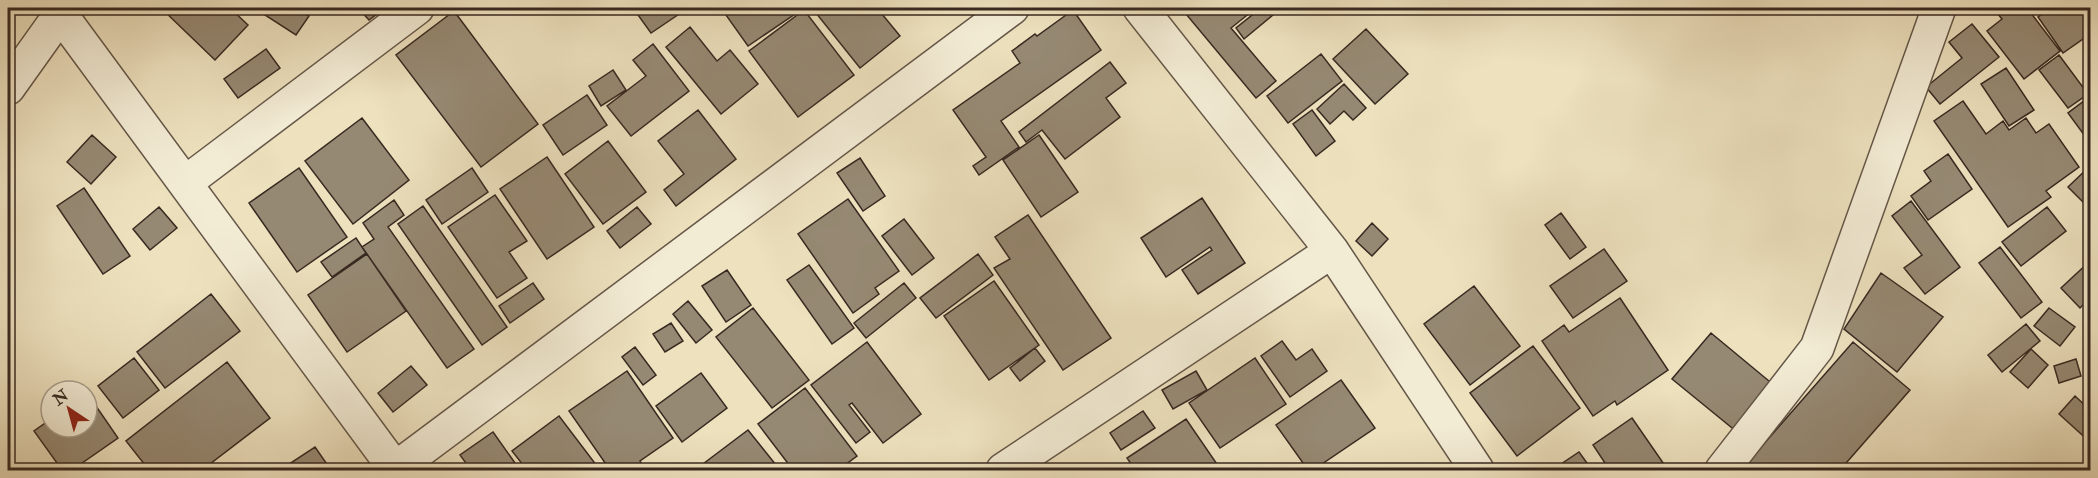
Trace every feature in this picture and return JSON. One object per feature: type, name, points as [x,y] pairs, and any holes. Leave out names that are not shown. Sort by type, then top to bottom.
[{"type":"street","points":[[185,183],[417,8]]},
{"type":"street","points":[[8,88],[63,11],[185,183],[396,470],[1012,8]]},
{"type":"street","points":[[1140,8],[1332,251],[1477,471]]},
{"type":"street","points":[[1722,471],[1816,348],[1939,8]]},
{"type":"street","points":[[1003,471],[1332,251]]},
{"type":"building","points":[[161,8],[230,8],[248,25],[215,60]]},
{"type":"building","points":[[269,8],[295,8],[309,16],[296,35],[265,15]]},
{"type":"building","points":[[358,8],[385,8],[369,20]]},
{"type":"building","points":[[633,8],[688,8],[651,33]]},
{"type":"building","points":[[721,8],[795,8],[798,12],[748,46]]},
{"type":"building","points":[[812,8],[877,8],[900,36],[860,68]]},
{"type":"building","points":[[1181,8],[1256,8],[1231,28],[1276,81],[1256,98]]},
{"type":"building","points":[[1261,8],[1267,8],[1273,15],[1244,39],[1236,28]]},
{"type":"building","points":[[1993,8],[2027,8],[2060,51],[2024,79],[1987,31],[2002,19]]},
{"type":"building","points":[[2051,8],[2084,8],[2090,17],[2090,34],[2063,53],[2038,17]]},
{"type":"building","points":[[804,10],[854,75],[798,117],[749,51]]},
{"type":"building","points":[[1073,10],[1101,50],[1001,121],[1019,147],[979,175],[973,166],[986,157],[953,110],[1020,63],[1012,51]]},
{"type":"building","points":[[454,11],[538,124],[481,167],[396,55]]},
{"type":"building","points":[[1972,24],[1999,57],[1940,104],[1926,87],[1962,58],[1949,42]]},
{"type":"building","points":[[690,27],[717,61],[730,50],[758,84],[721,114],[666,47]]},
{"type":"building","points":[[1366,29],[1408,74],[1375,104],[1333,59]]},
{"type":"building","points":[[653,44],[689,91],[631,136],[607,106],[646,76],[633,60]]},
{"type":"building","points":[[266,49],[280,68],[238,98],[224,79]]},
{"type":"building","points":[[1321,54],[1342,81],[1288,123],[1267,96]]},
{"type":"building","points":[[2059,55],[2088,94],[2068,108],[2039,70]]},
{"type":"building","points":[[1110,62],[1126,83],[1106,98],[1120,117],[1065,159],[1042,130],[1026,142],[1019,132]]},
{"type":"building","points":[[2006,68],[2034,110],[2009,126],[1981,84]]},
{"type":"building","points":[[613,70],[626,90],[601,106],[589,86]]},
{"type":"building","points":[[1344,84],[1366,108],[1353,120],[1344,111],[1330,124],[1317,109]]},
{"type":"building","points":[[587,95],[607,125],[563,155],[543,125]]},
{"type":"building","points":[[2088,98],[2090,102],[2090,143],[2068,113]]},
{"type":"building","points":[[1963,101],[1986,134],[2003,121],[2009,130],[2026,118],[2036,133],[2049,124],[2079,167],[2046,191],[2051,197],[2008,227],[1934,121]]},
{"type":"building","points":[[698,110],[736,159],[676,206],[664,190],[684,174],[658,141]]},
{"type":"building","points":[[1312,110],[1335,141],[1316,156],[1293,124]]},
{"type":"building","points":[[362,118],[409,180],[353,224],[305,161]]},
{"type":"building","points":[[92,135],[116,157],[91,184],[67,162]]},
{"type":"building","points":[[1039,135],[1078,192],[1041,217],[1003,160]]},
{"type":"building","points":[[608,141],[646,192],[603,224],[565,174]]},
{"type":"building","points":[[1948,154],[1972,189],[1928,220],[1911,196],[1931,181],[1924,171]]},
{"type":"building","points":[[547,157],[594,227],[547,259],[500,189]]},
{"type":"building","points":[[860,158],[885,196],[863,211],[837,173]]},
{"type":"building","points":[[2090,166],[2090,197],[2084,203],[2068,187]]},
{"type":"building","points":[[299,168],[347,237],[297,272],[249,203]]},
{"type":"building","points":[[472,168],[488,192],[442,224],[426,200]]},
{"type":"building","points":[[84,188],[130,256],[103,274],[57,206]]},
{"type":"building","points":[[495,195],[527,241],[509,252],[527,278],[497,298],[448,227]]},
{"type":"building","points":[[1202,198],[1245,263],[1198,294],[1182,270],[1212,250],[1210,247],[1166,277],[1141,238]]},
{"type":"building","points":[[848,199],[899,271],[875,288],[879,294],[853,313],[798,234]]},
{"type":"building","points":[[394,200],[404,215],[388,227],[474,349],[447,368],[362,247],[374,239],[363,223]]},
{"type":"building","points":[[1911,201],[1960,267],[1925,294],[1904,268],[1922,255],[1892,216]]},
{"type":"building","points":[[423,206],[507,327],[482,345],[398,224]]},
{"type":"building","points":[[159,207],[177,228],[150,250],[133,229]]},
{"type":"building","points":[[637,207],[651,224],[620,248],[607,231]]},
{"type":"building","points":[[2047,207],[2066,231],[2021,266],[2002,242]]},
{"type":"building","points":[[1561,213],[1586,247],[1570,259],[1545,225]]},
{"type":"building","points":[[1028,215],[1111,338],[1063,370],[994,268],[1010,259],[995,237]]},
{"type":"building","points":[[904,219],[934,258],[912,275],[882,236]]},
{"type":"building","points":[[1372,223],[1388,239],[1372,256],[1356,241]]},
{"type":"building","points":[[356,238],[366,253],[332,277],[321,262]]},
{"type":"building","points":[[2000,247],[2042,302],[2021,318],[1979,263]]},
{"type":"building","points":[[1604,249],[1627,281],[1573,318],[1550,286]]},
{"type":"building","points":[[367,254],[406,311],[347,352],[308,295]]},
{"type":"building","points":[[978,254],[993,275],[936,318],[920,298]]},
{"type":"building","points":[[2090,261],[2090,298],[2080,308],[2061,288]]},
{"type":"building","points":[[809,265],[854,328],[832,344],[787,280]]},
{"type":"building","points":[[727,270],[751,305],[726,322],[702,286]]},
{"type":"building","points":[[1881,273],[1943,317],[1897,372],[1844,329]]},
{"type":"building","points":[[994,281],[1039,345],[989,380],[944,316]]},
{"type":"building","points":[[533,283],[544,299],[510,323],[499,306]]},
{"type":"building","points":[[904,283],[916,298],[866,338],[854,323]]},
{"type":"building","points":[[1474,286],[1520,346],[1470,385],[1424,324]]},
{"type":"building","points":[[211,294],[240,331],[165,388],[137,352]]},
{"type":"building","points":[[1620,298],[1668,370],[1617,405],[1615,401],[1593,416],[1542,341],[1564,325],[1569,332]]},
{"type":"building","points":[[688,301],[712,330],[696,343],[673,314]]},
{"type":"building","points":[[753,308],[809,380],[772,408],[716,337]]},
{"type":"building","points":[[2049,308],[2075,327],[2060,346],[2034,326]]},
{"type":"building","points":[[671,323],[683,341],[665,352],[653,334]]},
{"type":"building","points":[[2026,324],[2040,341],[2002,372],[1988,355]]},
{"type":"building","points":[[1711,333],[1775,386],[1737,432],[1672,379]]},
{"type":"building","points":[[1282,341],[1296,360],[1312,349],[1327,371],[1290,397],[1261,356]]},
{"type":"building","points":[[867,342],[921,414],[883,443],[852,403],[849,405],[870,432],[856,443],[811,385]]},
{"type":"building","points":[[1853,342],[1910,390],[1840,470],[1741,470]]},
{"type":"building","points":[[1533,346],[1580,408],[1517,456],[1470,393]]},
{"type":"building","points":[[635,347],[656,375],[643,385],[622,357]]},
{"type":"building","points":[[1035,348],[1045,361],[1020,381],[1010,368]]},
{"type":"building","points":[[2031,349],[2048,365],[2028,388],[2010,372]]},
{"type":"building","points":[[134,358],[159,390],[123,418],[99,385]]},
{"type":"building","points":[[1255,358],[1286,404],[1220,448],[1189,403]]},
{"type":"building","points":[[2076,359],[2081,376],[2059,383],[2054,366]]},
{"type":"building","points":[[227,362],[270,418],[202,470],[149,470],[126,441]]},
{"type":"building","points":[[411,366],[427,385],[393,412],[378,393]]},
{"type":"building","points":[[627,371],[673,438],[640,461],[646,470],[610,470],[569,411]]},
{"type":"building","points":[[1196,371],[1207,390],[1173,409],[1162,390]]},
{"type":"building","points":[[701,373],[727,408],[682,442],[656,406]]},
{"type":"building","points":[[1341,380],[1375,428],[1313,470],[1308,470],[1276,425]]},
{"type":"building","points":[[805,388],[857,456],[838,470],[793,470],[758,424]]},
{"type":"building","points":[[2075,396],[2090,410],[2090,442],[2059,414]]},
{"type":"building","points":[[99,410],[118,438],[72,470],[62,470],[40,439],[99,439]]},
{"type":"building","points":[[1143,411],[1155,428],[1121,450],[1110,433]]},
{"type":"building","points":[[559,416],[600,470],[527,470],[512,451]]},
{"type":"building","points":[[1632,418],[1668,470],[1607,470],[1609,469],[1593,445]]},
{"type":"building","points":[[1186,419],[1221,470],[1135,470],[1127,458]]},
{"type":"building","points":[[39,427],[39,438],[34,431]]},
{"type":"building","points":[[748,430],[780,470],[695,470]]},
{"type":"building","points":[[493,432],[520,470],[471,470],[460,455]]},
{"type":"building","points":[[315,447],[331,470],[280,470]]},
{"type":"building","points":[[1579,452],[1592,470],[1552,470]]}]
